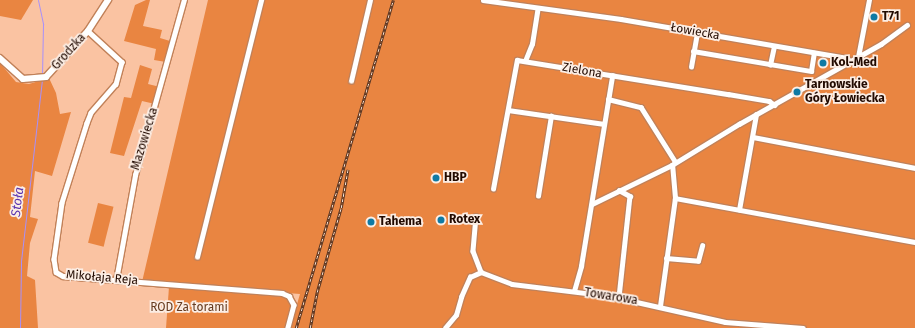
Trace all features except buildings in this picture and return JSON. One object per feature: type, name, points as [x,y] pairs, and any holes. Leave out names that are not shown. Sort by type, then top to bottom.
[{"type":"street","name":"Grodzka","points":[[0,58],[18,77],[29,80],[41,78],[50,73],[88,31],[108,0]]},
{"type":"street","name":"Mazowiecka","points":[[116,280],[135,175],[184,0]]},
{"type":"street","points":[[197,257],[261,0]]},
{"type":"street","points":[[351,81],[370,0]]},
{"type":"street","name":"Łowiecka","points":[[483,0],[696,32],[847,58],[851,62]]},
{"type":"street","points":[[858,57],[869,0]]},
{"type":"street","points":[[493,189],[517,60],[525,61],[532,44],[538,8]]},
{"type":"street","points":[[593,203],[673,163],[851,62],[907,25]]},
{"type":"street","name":"Mikołaja Reja","points":[[88,31],[122,62],[116,84],[91,113],[87,123],[62,203],[54,266],[56,272],[63,276],[286,294],[294,305],[288,328]]},
{"type":"street","points":[[691,68],[696,32]]},
{"type":"street","points":[[770,65],[774,46]]},
{"type":"street","points":[[693,52],[811,71],[814,53]]},
{"type":"street","name":"Zielona","points":[[525,61],[769,101],[775,105]]},
{"type":"street","points":[[574,292],[581,266],[593,203],[612,76]]},
{"type":"street","points":[[608,100],[641,107],[673,163],[675,198],[660,306]]},
{"type":"street","points":[[508,110],[604,124]]},
{"type":"street","points":[[739,210],[756,115]]},
{"type":"street","points":[[538,196],[551,116]]},
{"type":"street","points":[[753,137],[915,168]]},
{"type":"street","points":[[618,190],[630,196],[619,298]]},
{"type":"street","points":[[675,198],[915,242]]},
{"type":"street","points":[[446,328],[456,315],[461,297],[470,277],[481,272],[473,251],[476,216]]},
{"type":"street","points":[[666,258],[698,261],[702,246]]},
{"type":"street","name":"Towarowa","points":[[481,272],[512,284],[619,298],[660,306],[725,322],[800,328]]},
{"type":"green space","points":[[0,0],[33,0],[21,20],[0,16]]},
{"type":"green space","points":[[146,0],[150,0],[143,26],[162,30],[160,38],[170,41],[166,62],[154,60],[156,49],[124,41],[135,5]]},
{"type":"green space","points":[[208,0],[915,0],[915,328],[290,328],[300,294],[142,282]]},
{"type":"green space","points":[[0,63],[16,82],[29,84],[49,78],[56,93],[60,114],[71,112],[52,176],[35,171],[30,217],[38,219],[30,243],[27,276],[35,280],[38,328],[0,328]]},
{"type":"green space","points":[[140,65],[152,69],[148,84],[160,87],[155,104],[142,101],[124,156],[110,153],[124,97],[131,98]]},
{"type":"green space","points":[[98,203],[114,207],[104,247],[88,243]]},
{"type":"green space","name":"ROD Za torami","points":[[169,287],[281,295],[287,297],[292,306],[287,328],[166,328]]},
{"type":"waterway","name":"Stoła","points":[[38,0],[43,24],[42,75]]},
{"type":"waterway","name":"Stoła","points":[[20,328],[21,261],[42,80]]},
{"type":"railway","points":[[296,328],[393,0]]},
{"type":"railway","points":[[310,328],[317,292],[341,208],[348,170]]},
{"type":"place","name":"T71","points":[[874,17]]},
{"type":"place","name":"Kol-Med","points":[[823,63]]},
{"type":"place","name":"Tarnowskie Góry Łowiecka","points":[[797,92]]},
{"type":"place","name":"HBP","points":[[436,178]]},
{"type":"place","name":"Rotex","points":[[441,220]]},
{"type":"place","name":"Tahema","points":[[371,222]]}]
